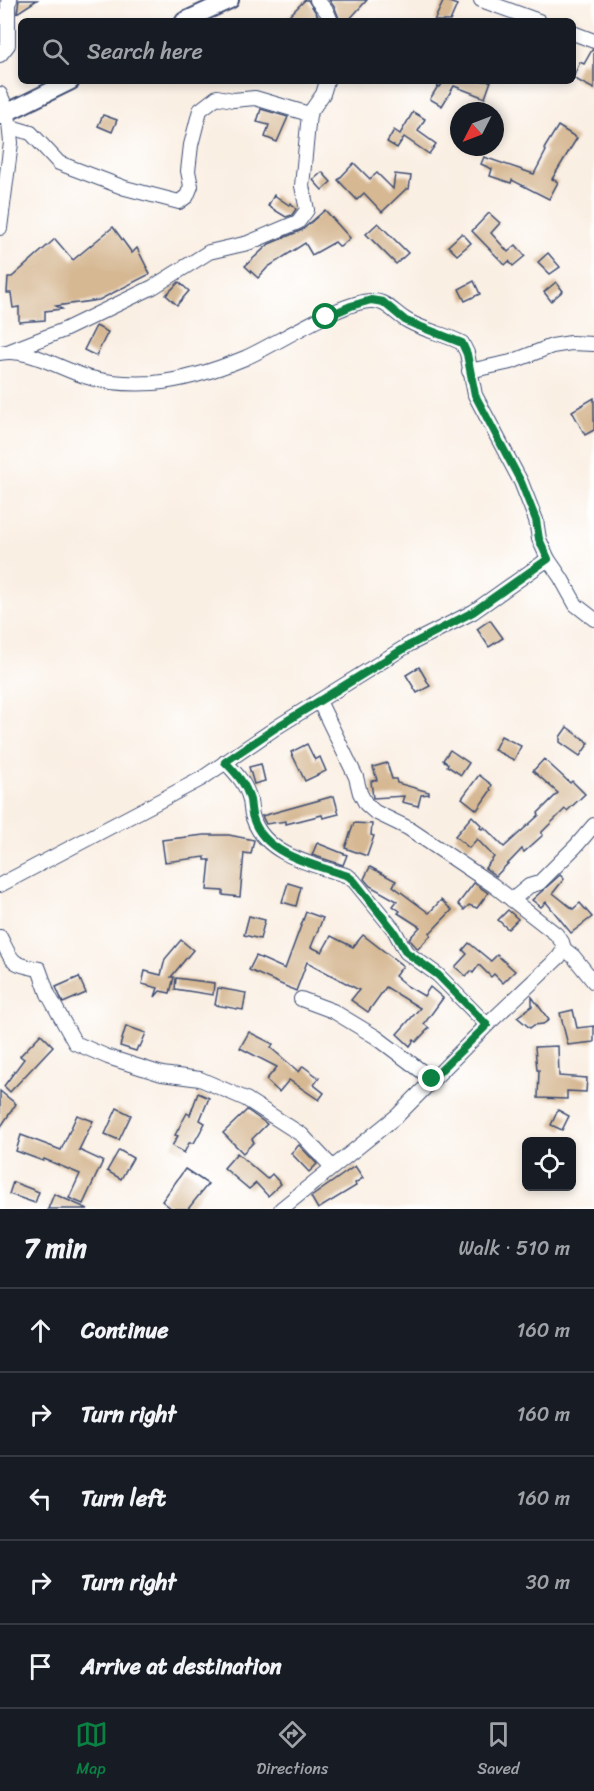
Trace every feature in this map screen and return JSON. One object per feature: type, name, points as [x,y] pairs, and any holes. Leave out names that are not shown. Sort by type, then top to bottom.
[{"type":"street","points":[[0,55],[8,45],[8,2],[10,0]]},
{"type":"street","points":[[191,18],[230,0]]},
{"type":"street","points":[[317,0],[330,18]]},
{"type":"street","points":[[481,0],[531,18]]},
{"type":"street","points":[[576,34],[594,41]]},
{"type":"street","points":[[6,118],[66,84]]},
{"type":"street","points":[[5,352],[64,330],[144,292],[209,252],[248,243],[298,222],[307,210],[302,186],[309,114],[326,84]]},
{"type":"street","points":[[0,94],[11,143],[0,228]]},
{"type":"street","points":[[6,118],[31,133],[59,163],[125,188],[179,202],[187,196],[191,186],[188,171],[191,145],[200,110],[217,97],[233,100],[255,98],[309,114]]},
{"type":"street","points":[[5,352],[40,359],[91,379],[127,384],[174,381],[195,376],[246,357],[351,306],[371,300],[383,302],[406,321],[462,343],[467,354],[475,395],[521,482],[536,520],[539,539],[548,559],[576,605],[594,619]]},
{"type":"street","points":[[469,371],[511,362],[552,346],[571,343],[594,344]]},
{"type":"street","points":[[0,885],[176,793],[410,645],[473,612],[548,559]]},
{"type":"street","points":[[319,701],[356,777],[360,793],[366,804],[375,812],[408,828],[513,900],[556,934],[564,950],[573,956],[594,982]]},
{"type":"street","points":[[225,762],[239,776],[247,789],[252,817],[258,829],[270,843],[290,856],[348,876],[354,881],[393,930],[406,952],[438,975],[487,1025]]},
{"type":"street","points":[[513,900],[528,886],[539,883],[594,825]]},
{"type":"street","points":[[0,937],[13,962],[39,969],[48,994],[75,1043],[108,1057],[162,1074],[200,1079],[246,1099],[302,1136],[333,1167]]},
{"type":"street","points":[[281,1209],[398,1115],[564,950]]},
{"type":"street","points":[[301,999],[333,1011],[376,1037],[432,1079]]},
{"type":"building","points":[[19,0],[37,0],[17,13]]},
{"type":"building","points":[[305,0],[308,0],[319,18],[287,18]]},
{"type":"building","points":[[329,0],[367,0],[351,18],[339,18]]},
{"type":"building","points":[[444,0],[457,5],[451,18],[435,18]]},
{"type":"building","points":[[594,50],[594,89],[576,80],[576,71],[580,62],[584,64]]},
{"type":"building","points":[[442,84],[490,84],[485,98],[454,86],[442,106],[430,99],[438,86]]},
{"type":"building","points":[[261,109],[288,117],[277,142],[265,137],[269,125],[257,122]]},
{"type":"building","points":[[413,112],[425,119],[418,131],[436,144],[429,154],[404,137],[397,148],[387,142],[394,130],[400,134]]},
{"type":"building","points":[[103,115],[117,120],[112,132],[98,126]]},
{"type":"building","points":[[558,126],[577,138],[552,179],[558,182],[549,199],[512,180],[511,183],[490,176],[492,169],[481,164],[484,157],[534,174],[546,151],[544,149]]},
{"type":"building","points":[[354,163],[370,179],[377,173],[393,189],[395,174],[411,176],[409,189],[406,189],[382,212],[364,193],[357,200],[338,180]]},
{"type":"building","points":[[322,172],[331,182],[322,190],[313,180]]},
{"type":"building","points":[[274,195],[289,205],[291,203],[296,209],[292,215],[286,217],[268,206]]},
{"type":"building","points":[[325,210],[350,238],[340,247],[335,242],[312,255],[305,243],[268,267],[258,278],[245,266],[269,244],[302,230]]},
{"type":"building","points":[[489,213],[500,223],[491,233],[508,252],[516,245],[525,256],[513,266],[509,261],[505,265],[472,231]]},
{"type":"building","points":[[378,223],[408,253],[396,264],[366,234]]},
{"type":"building","points":[[113,227],[132,253],[137,248],[150,274],[99,300],[56,306],[62,309],[45,311],[45,320],[19,322],[19,307],[13,308],[11,293],[7,293],[8,277],[12,277],[55,239],[73,260]]},
{"type":"building","points":[[462,233],[471,243],[457,255],[448,246]]},
{"type":"building","points":[[548,253],[560,267],[550,274],[538,262]]},
{"type":"building","points":[[474,281],[480,294],[465,301],[459,289]]},
{"type":"building","points":[[179,282],[189,291],[177,305],[166,295]]},
{"type":"building","points":[[556,282],[563,291],[551,301],[544,292]]},
{"type":"building","points":[[96,326],[108,332],[96,356],[84,350]]},
{"type":"building","points":[[594,398],[594,430],[585,435],[572,411]]},
{"type":"building","points":[[490,620],[503,638],[489,647],[477,629]]},
{"type":"building","points":[[419,667],[430,686],[417,693],[406,675]]},
{"type":"building","points":[[567,727],[589,743],[580,756],[560,742],[560,737]]},
{"type":"building","points":[[501,736],[521,746],[514,760],[494,750]]},
{"type":"building","points":[[307,744],[315,760],[320,757],[326,771],[305,781],[291,752]]},
{"type":"building","points":[[450,750],[469,763],[461,775],[447,766],[448,764],[443,760]]},
{"type":"building","points":[[544,759],[585,794],[567,811],[565,809],[541,833],[543,835],[524,852],[522,849],[496,876],[485,868],[494,857],[477,839],[469,848],[455,836],[472,816],[481,825],[480,828],[484,827],[504,847],[539,815],[538,813],[558,793],[533,771]]},
{"type":"building","points":[[387,763],[392,779],[396,779],[397,783],[429,792],[429,794],[421,795],[418,806],[402,802],[404,796],[373,798],[371,781],[377,780],[373,767]]},
{"type":"building","points":[[261,764],[265,781],[254,784],[249,767]]},
{"type":"building","points":[[479,775],[492,785],[477,810],[462,798]]},
{"type":"building","points":[[334,796],[339,814],[323,818],[322,815],[286,824],[286,821],[266,824],[262,816]]},
{"type":"building","points":[[354,823],[372,824],[371,835],[374,836],[367,856],[345,848]]},
{"type":"building","points":[[204,835],[229,835],[254,840],[251,854],[244,853],[240,897],[223,895],[223,891],[207,890],[210,860],[205,860],[205,857],[165,862],[162,840]]},
{"type":"building","points":[[317,843],[347,855],[343,865],[312,855]]},
{"type":"building","points":[[370,867],[396,881],[393,886],[429,913],[441,900],[452,910],[429,932],[431,935],[418,949],[409,939],[420,927],[398,913],[400,911],[393,906],[397,901],[370,886],[364,879]]},
{"type":"building","points":[[560,875],[564,879],[553,893],[573,909],[580,903],[592,917],[571,933],[546,902],[541,907],[532,900]]},
{"type":"building","points":[[288,883],[301,887],[296,906],[282,902]]},
{"type":"building","points":[[474,883],[488,893],[477,908],[469,905],[464,910],[458,904]]},
{"type":"building","points":[[508,910],[518,919],[508,929],[498,920]]},
{"type":"building","points":[[306,912],[323,918],[311,947],[322,952],[331,936],[353,947],[363,935],[403,966],[395,976],[407,986],[424,996],[430,987],[443,998],[424,1024],[429,1028],[416,1042],[414,1040],[410,1046],[397,1034],[420,1008],[386,987],[368,1012],[351,1000],[359,990],[307,962],[296,991],[249,970],[256,956],[285,969]]},
{"type":"building","points":[[249,916],[265,920],[260,939],[244,935]]},
{"type":"building","points":[[181,940],[193,950],[171,977],[174,977],[170,993],[160,991],[155,997],[158,988],[142,984],[145,971],[161,975],[165,959]]},
{"type":"building","points":[[469,943],[491,961],[497,955],[515,971],[503,983],[494,974],[491,977],[479,965],[473,973],[471,971],[466,976],[455,967],[467,954],[463,950]]},
{"type":"building","points":[[79,977],[86,993],[63,1003],[56,987]]},
{"type":"building","points":[[176,978],[214,983],[213,995],[175,989]]},
{"type":"building","points":[[218,988],[246,993],[243,1010],[215,1005]]},
{"type":"building","points":[[532,997],[549,1020],[530,1028],[517,1017],[532,1006]]},
{"type":"building","points":[[573,1010],[577,1028],[594,1026],[594,1042],[568,1045],[560,1013]]},
{"type":"building","points":[[126,1026],[146,1033],[136,1051],[120,1046]]},
{"type":"building","points":[[249,1032],[273,1044],[271,1048],[299,1072],[303,1066],[319,1078],[314,1085],[324,1093],[319,1100],[289,1080],[279,1092],[266,1080],[277,1067],[240,1048]]},
{"type":"building","points":[[41,1034],[53,1046],[10,1092],[4,1086],[24,1059],[20,1056]]},
{"type":"building","points":[[558,1046],[559,1076],[587,1078],[586,1092],[567,1091],[567,1099],[538,1098],[539,1070],[537,1070],[535,1047]]},
{"type":"building","points":[[0,1091],[16,1104],[0,1128]]},
{"type":"building","points":[[198,1093],[209,1098],[200,1120],[205,1123],[194,1143],[189,1143],[184,1153],[172,1146],[178,1136],[175,1135],[187,1113],[190,1115]]},
{"type":"building","points":[[117,1108],[131,1115],[119,1140],[105,1134]]},
{"type":"building","points":[[247,1110],[267,1124],[252,1139],[254,1142],[243,1153],[223,1133]]},
{"type":"building","points":[[558,1110],[569,1116],[562,1130],[551,1125]]},
{"type":"building","points":[[77,1115],[93,1121],[79,1150],[103,1161],[83,1204],[69,1198],[80,1174],[44,1159],[43,1161],[16,1151],[21,1135],[61,1150]]},
{"type":"building","points":[[299,1145],[317,1164],[309,1172],[291,1153]]},
{"type":"building","points":[[119,1150],[133,1158],[121,1179],[107,1171]]},
{"type":"building","points":[[237,1153],[267,1179],[272,1174],[281,1184],[268,1196],[256,1183],[249,1189],[224,1168]]},
{"type":"building","points":[[355,1166],[363,1178],[355,1183],[356,1186],[318,1209],[311,1197]]},
{"type":"building","points":[[185,1169],[208,1184],[188,1209],[172,1209],[162,1201]]},
{"type":"building","points":[[13,1182],[39,1192],[35,1203],[9,1194]]},
{"type":"building","points":[[54,1194],[88,1209],[48,1209]]},
{"type":"route","points":[[326,317],[371,300],[383,302],[406,321],[462,343],[467,354],[475,395],[521,482],[536,520],[539,539],[548,559],[473,612],[410,645],[225,762],[239,776],[247,789],[252,817],[258,829],[270,843],[290,856],[348,876],[354,881],[393,930],[406,952],[438,975],[487,1025],[432,1079]]}]
